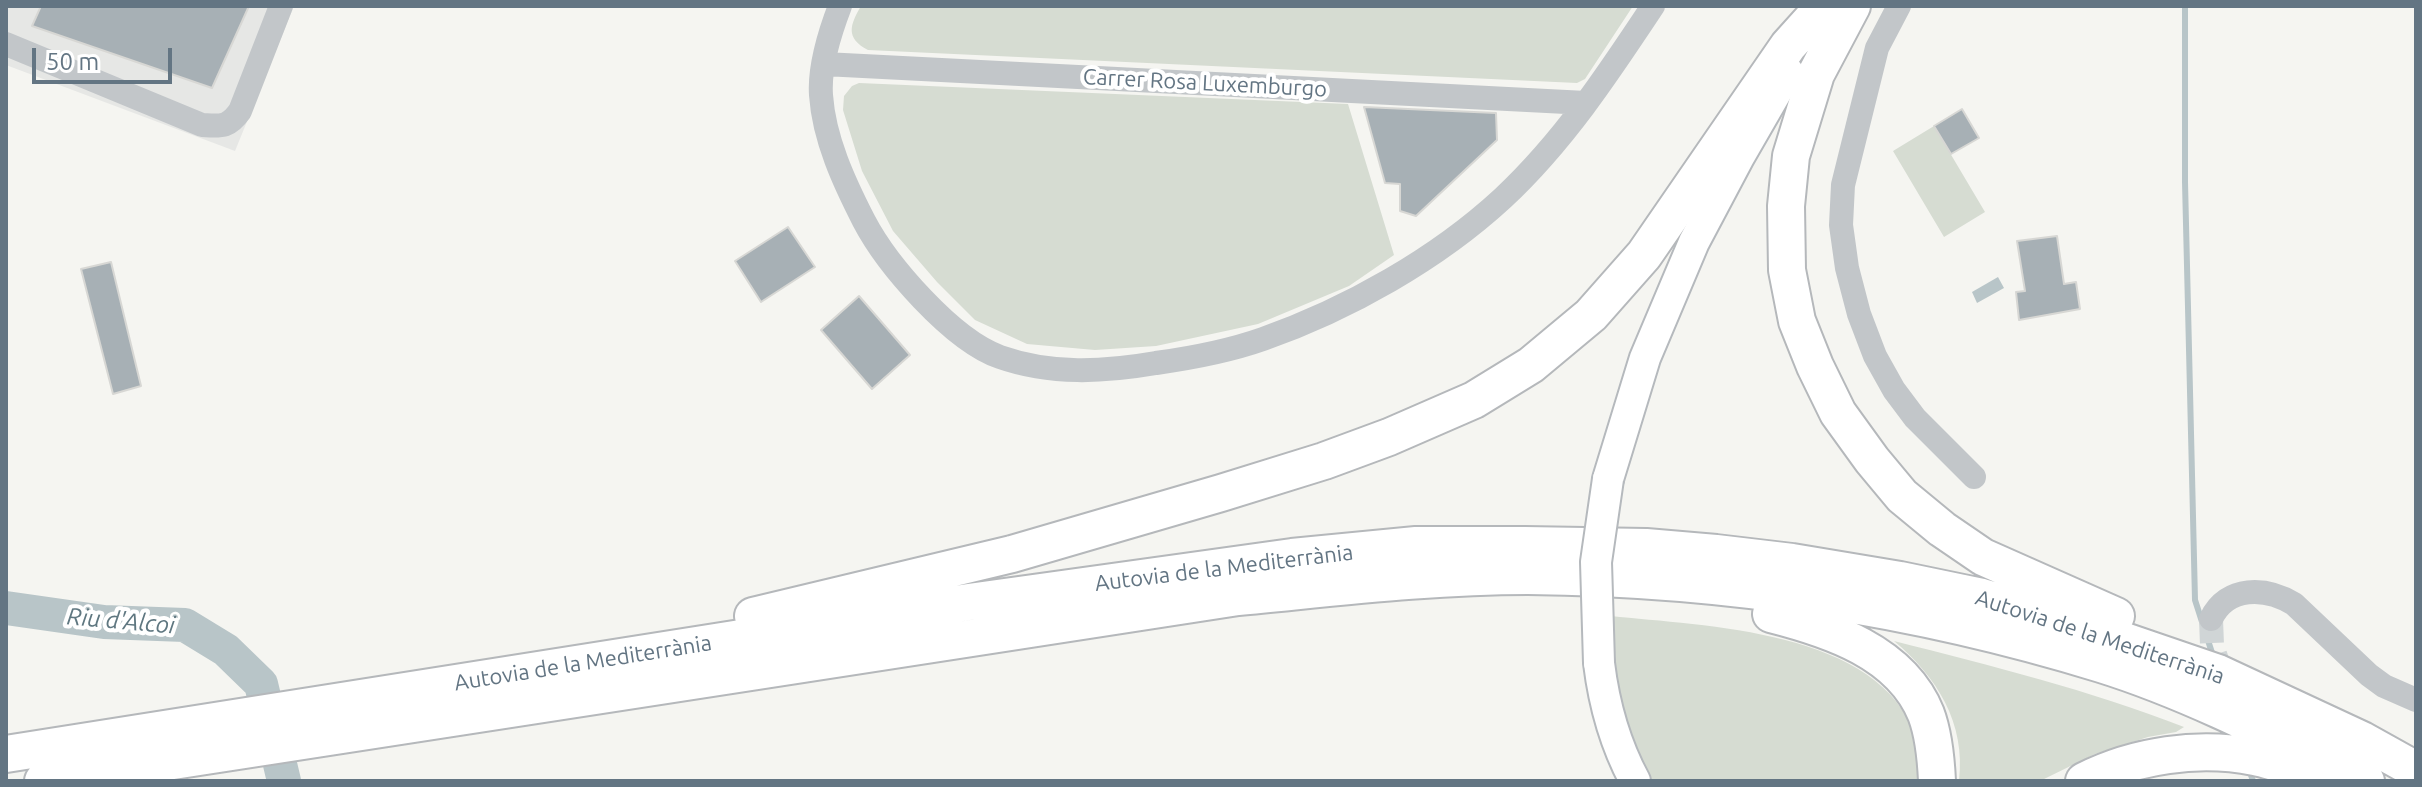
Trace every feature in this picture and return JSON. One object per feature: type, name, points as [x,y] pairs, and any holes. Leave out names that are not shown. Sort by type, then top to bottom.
[{"type":"highway","points":[[695,652],[1324,461],[1474,400],[1531,365],[1591,315],[1644,255],[1788,46],[1824,6]]},
{"type":"highway","points":[[1852,6],[1816,74],[1791,156],[1786,206],[1787,270],[1797,321],[1838,413],[1902,496],[1942,529],[1983,557],[2172,641],[2218,673]]},
{"type":"highway","name":"Autovia de la Mediterrània","points":[[43,781],[695,652],[969,602],[1292,557],[1416,545],[1646,547],[1792,562],[1982,597],[2066,621],[2218,673],[2362,740],[2416,770]]},
{"type":"highway","name":"Autovia de la Mediterrània","points":[[6,754],[451,683],[540,656],[695,652],[1420,579],[1527,576],[1732,587],[1939,621],[2102,664],[2215,708],[2366,781]]},
{"type":"highway","points":[[1651,582],[1689,599],[1743,607],[1818,626],[1859,645],[1894,668],[1912,688],[1926,714],[1937,781]]},
{"type":"highway","points":[[2084,781],[2146,759],[2195,753],[2258,757],[2331,781]]},
{"type":"main road","points":[[1635,781],[1614,733],[1603,695],[1599,663],[1596,562],[1608,479],[1645,358],[1694,242],[1788,72],[1837,6]]},
{"type":"street","points":[[6,44],[202,125],[224,125],[233,121],[240,111],[281,6]]},
{"type":"street","points":[[840,6],[831,29],[820,92],[825,122],[848,191],[887,258],[940,316],[973,344],[1031,366],[1075,371],[1125,368],[1192,357],[1261,340],[1330,312],[1449,244],[1503,198],[1554,146],[1653,6]]},
{"type":"street","points":[[1899,6],[1877,48],[1843,185],[1841,225],[1847,268],[1859,314],[1875,356],[1894,390],[1915,418],[1974,477]]},
{"type":"street","name":"Carrer Rosa Luxemburgo","points":[[824,64],[1586,103]]},
{"type":"street","points":[[2211,619],[2216,608],[2236,594],[2267,592],[2283,597],[2369,675],[2384,686],[2416,700]]},
{"type":"shaded area","points":[[6,6],[294,6],[235,151],[6,65]]},
{"type":"shaded area","points":[[861,6],[1633,6],[1585,79],[1577,83],[868,50],[856,41],[852,31]]},
{"type":"shaded area","points":[[859,83],[1348,104],[1394,255],[1349,286],[1258,324],[1156,346],[1095,350],[1027,344],[975,320],[893,231],[862,171],[843,110],[844,96]]},
{"type":"shaded area","points":[[1934,126],[1985,212],[1944,237],[1893,151]]},
{"type":"shaded area","points":[[1998,277],[2004,288],[1977,303],[1972,292]]},
{"type":"shaded area","points":[[1611,616],[1739,630],[1829,654],[1867,675],[1897,703],[1916,739],[1919,781],[1647,781],[1624,722],[1612,664]]},
{"type":"shaded area","points":[[1894,641],[2076,690],[2184,727],[2176,732],[2148,737],[2095,754],[2040,781],[1959,781],[1958,740],[1945,703],[1923,670]]},
{"type":"building","points":[[41,6],[249,6],[212,88],[32,26]]},
{"type":"building","points":[[1364,107],[1496,113],[1497,140],[1416,216],[1400,211],[1400,184],[1385,183]]},
{"type":"building","points":[[1962,109],[1979,138],[1951,154],[1934,126]]},
{"type":"building","points":[[788,227],[815,267],[761,302],[735,261]]},
{"type":"building","points":[[2057,236],[2064,284],[2076,282],[2080,309],[2019,320],[2016,292],[2025,291],[2017,241]]},
{"type":"building","points":[[111,262],[141,386],[113,394],[81,269]]},
{"type":"building","points":[[859,296],[910,355],[872,389],[821,330]]},
{"type":"waterway","points":[[2185,6],[2185,182],[2195,600],[2214,659]]},
{"type":"waterway","name":"Riu d'Alcoi","points":[[6,608],[104,622],[185,625],[226,650],[261,684],[284,781]]},
{"type":"waterway","points":[[2249,769],[2253,781]]},
{"type":"tunnel","points":[[2211,619],[2212,645],[2224,681]]}]
